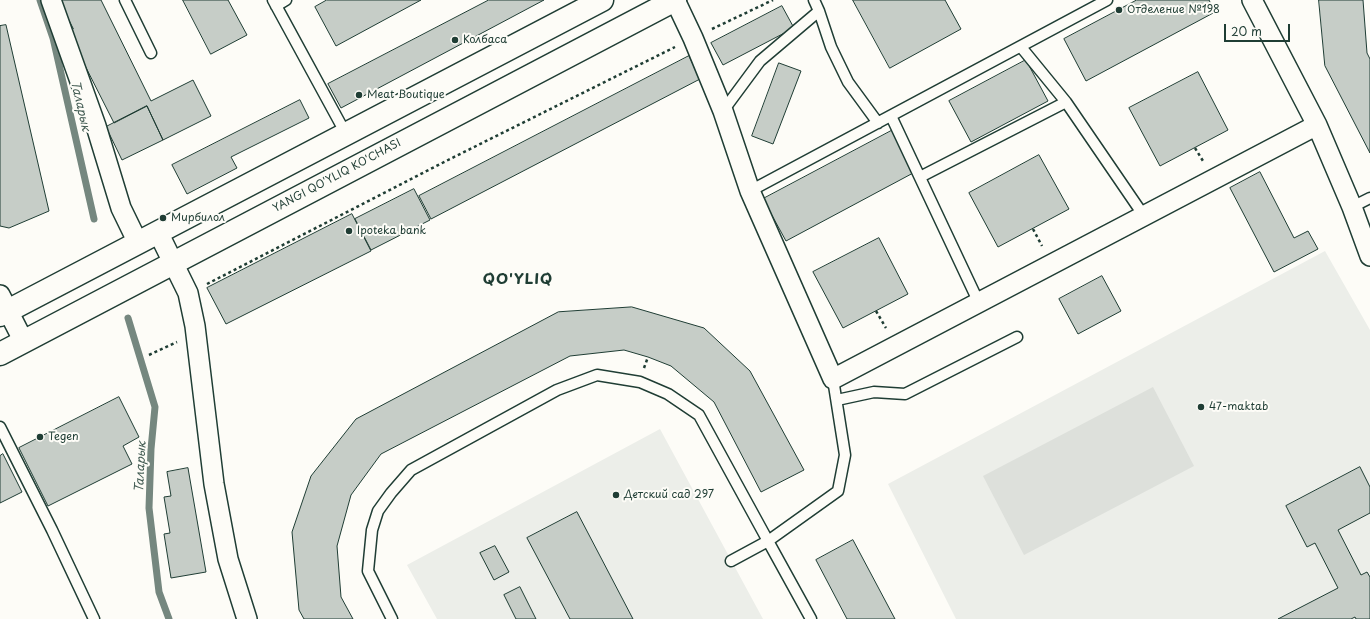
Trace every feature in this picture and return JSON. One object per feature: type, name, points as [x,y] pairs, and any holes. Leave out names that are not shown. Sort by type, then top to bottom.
[{"type":"main road","points":[[3,307],[72,278],[602,0]]},
{"type":"main road","name":"YANGI QO'YLIQ KO'CHASI","points":[[0,354],[675,0]]},
{"type":"street","points":[[52,0],[96,126],[121,208],[138,243]]},
{"type":"street","points":[[675,0],[693,38],[723,111],[750,191],[833,379],[1316,126]]},
{"type":"street","points":[[1252,0],[1316,126],[1352,207],[1370,256]]},
{"type":"street","points":[[158,232],[188,293],[194,326],[214,484],[228,559],[247,619]]},
{"type":"street","points":[[3,307],[24,342]]},
{"type":"lane","points":[[125,0],[151,53]]},
{"type":"lane","points":[[286,0],[274,3],[346,134]]},
{"type":"lane","points":[[814,0],[831,47],[848,82],[878,122]]},
{"type":"lane","points":[[750,191],[1107,0]]},
{"type":"lane","points":[[723,111],[760,61],[819,11]]},
{"type":"lane","points":[[1021,47],[1066,102],[1144,216]]},
{"type":"lane","points":[[920,177],[1066,102]]},
{"type":"lane","points":[[891,116],[979,303]]},
{"type":"lane","points":[[1352,207],[1370,198]]},
{"type":"lane","points":[[837,400],[874,392],[905,394],[1016,337]]},
{"type":"lane","points":[[392,619],[368,571],[372,530],[378,511],[391,493],[411,470],[557,390],[597,375],[640,382],[668,394],[699,415],[812,619]]},
{"type":"lane","points":[[731,561],[768,541],[838,491],[845,455],[833,379]]},
{"type":"lane","points":[[0,427],[52,530],[94,619]]},
{"type":"path","points":[[204,286],[458,155],[693,38],[773,0]]},
{"type":"path","points":[[149,355],[185,339],[194,326]]},
{"type":"shaded area","name":"47-maktab","points":[[1325,251],[1370,330],[1370,619],[956,619],[888,484]]},
{"type":"shaded area","points":[[1153,387],[1194,466],[1024,555],[983,476]]},
{"type":"shaded area","name":"Детский сад 297","points":[[660,429],[763,619],[437,619],[407,565]]},
{"type":"building","points":[[59,0],[101,0],[151,101],[193,80],[211,116],[163,140],[147,106],[114,123],[68,32],[73,29]]},
{"type":"building","points":[[183,0],[228,0],[247,35],[211,54]]},
{"type":"building","points":[[327,0],[421,0],[336,46],[315,7]]},
{"type":"building","points":[[489,0],[544,0],[341,108],[328,84]]},
{"type":"building","points":[[853,0],[945,0],[961,29],[890,68]]},
{"type":"building","points":[[1137,0],[1209,0],[1215,12],[1086,81],[1064,39]]},
{"type":"building","points":[[1319,0],[1363,0],[1367,53],[1370,59],[1370,153],[1325,66]]},
{"type":"building","points":[[782,6],[794,28],[723,65],[711,43]]},
{"type":"building","points":[[6,25],[49,211],[9,228],[0,226],[0,26]]},
{"type":"building","points":[[689,56],[700,79],[431,219],[419,196]]},
{"type":"building","points":[[1026,60],[1048,101],[971,142],[949,101]]},
{"type":"building","points":[[779,63],[801,71],[773,144],[752,136]]},
{"type":"building","points":[[1198,72],[1228,130],[1160,166],[1129,108]]},
{"type":"building","points":[[300,100],[309,118],[231,157],[237,168],[187,194],[172,165]]},
{"type":"building","points":[[147,106],[163,140],[122,160],[106,127]]},
{"type":"building","points":[[893,130],[915,172],[786,241],[763,199]]},
{"type":"building","points":[[1039,155],[1069,209],[998,247],[969,193]]},
{"type":"building","points":[[1260,172],[1294,238],[1308,231],[1318,249],[1274,272],[1230,188]]},
{"type":"building","points":[[414,189],[430,220],[371,250],[355,219]]},
{"type":"building","points":[[352,214],[371,251],[226,324],[207,288]]},
{"type":"building","points":[[879,238],[908,294],[843,328],[813,272]]},
{"type":"building","points":[[1102,276],[1121,311],[1078,334],[1059,299]]},
{"type":"building","points":[[632,307],[704,328],[750,371],[804,470],[761,492],[714,402],[671,366],[624,350],[570,356],[381,454],[351,495],[337,546],[341,597],[353,619],[304,619],[299,610],[292,532],[311,476],[356,419],[558,312]]},
{"type":"building","points":[[119,397],[139,437],[123,446],[132,464],[48,506],[19,448]]},
{"type":"building","points":[[3,454],[22,492],[0,503],[0,456]]},
{"type":"building","points":[[1360,467],[1370,487],[1370,513],[1338,530],[1361,575],[1367,572],[1370,577],[1370,619],[1356,619],[1355,617],[1351,619],[1278,619],[1338,588],[1315,543],[1307,547],[1286,506]]},
{"type":"building","points":[[188,468],[206,572],[171,578],[164,534],[170,533],[164,497],[171,496],[167,472]]},
{"type":"building","points":[[577,512],[633,619],[570,619],[527,538]]},
{"type":"building","points":[[853,540],[895,619],[847,619],[816,560]]},
{"type":"building","points":[[495,546],[509,572],[494,580],[480,553]]},
{"type":"building","points":[[520,587],[536,619],[516,619],[504,595]]},
{"type":"waterway","name":"Таларык","points":[[40,0],[53,38],[94,219]]},
{"type":"waterway","name":"Таларык","points":[[128,318],[155,407],[151,449],[149,508],[159,592],[169,619]]},
{"type":"place","name":"Отделение №198","points":[[1119,10]]},
{"type":"place","name":"Колбаса","points":[[455,40]]},
{"type":"place","name":"Meat Boutique","points":[[359,95]]},
{"type":"place","name":"Мирбилол","points":[[163,218]]},
{"type":"place","name":"Ipoteka bank","points":[[349,231]]},
{"type":"place","name":"47-maktab","points":[[1201,407]]},
{"type":"place","name":"Tegen","points":[[40,437]]},
{"type":"place","name":"Детский сад 297","points":[[616,495]]},
{"type":"district","name":"QO'YLIQ","points":[[518,280]]}]
